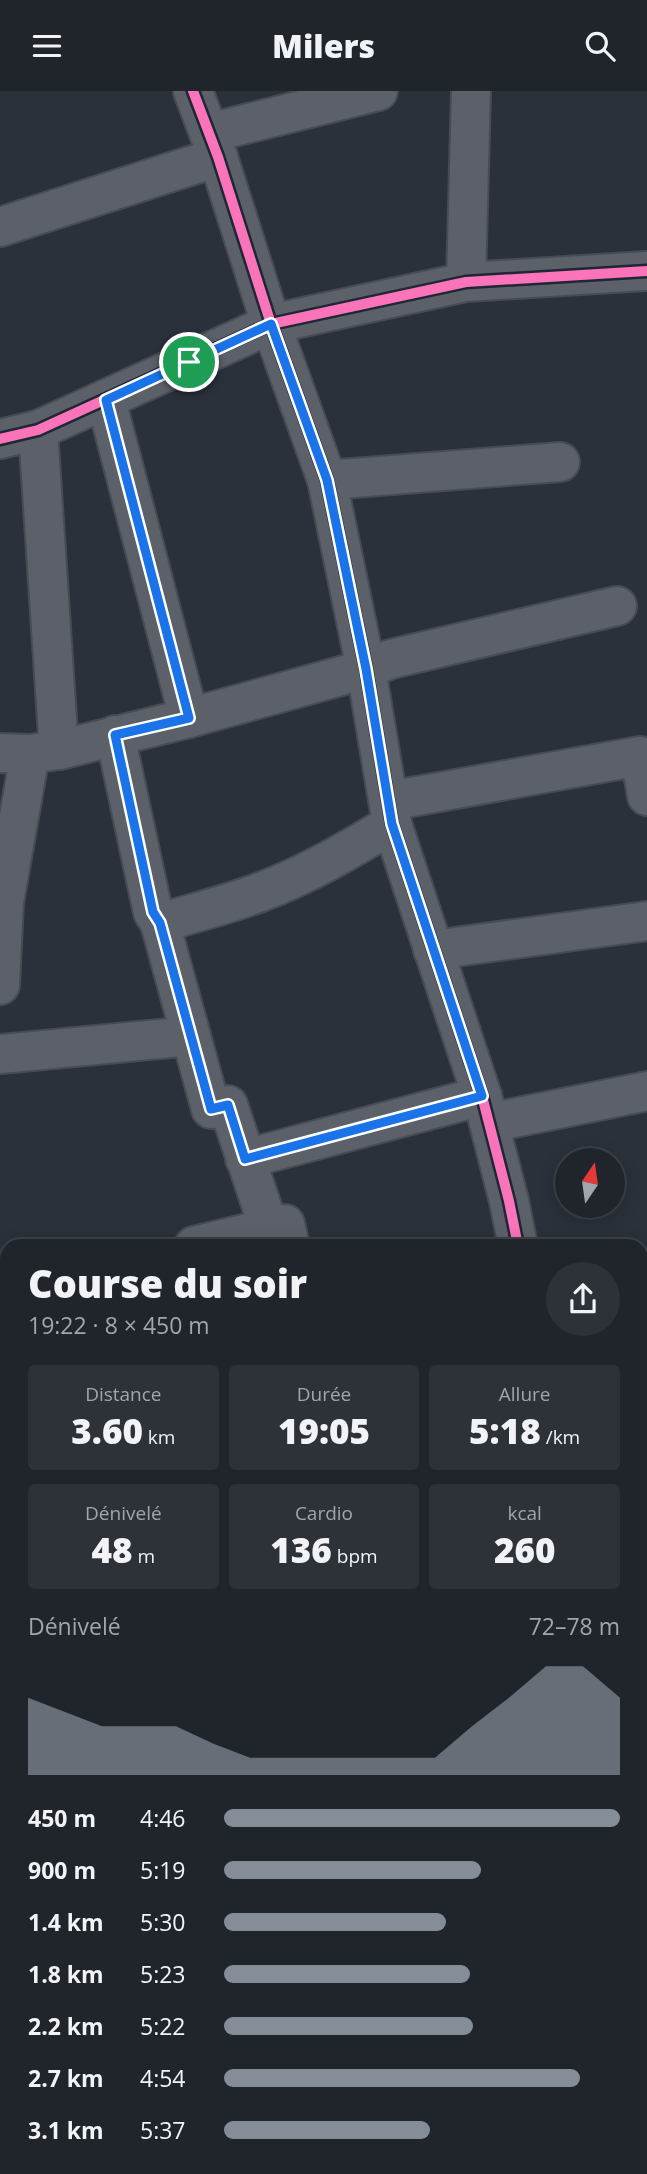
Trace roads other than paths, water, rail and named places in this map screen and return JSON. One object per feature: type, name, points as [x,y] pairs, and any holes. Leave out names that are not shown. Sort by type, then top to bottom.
[{"type":"street","points":[[193,91],[214,145],[271,324],[327,480],[366,669],[391,813],[486,1110],[516,1239]]},
{"type":"street","points":[[0,227],[214,145],[378,91]]},
{"type":"street","points":[[466,282],[471,91]]},
{"type":"street","points":[[0,439],[38,430],[271,324],[466,282],[647,271]]},
{"type":"street","points":[[106,400],[189,718]]},
{"type":"street","points":[[0,985],[4,902],[30,752],[38,430]]},
{"type":"street","points":[[327,480],[561,462]]},
{"type":"street","points":[[30,752],[189,718],[366,669],[391,659],[617,606]]},
{"type":"street","points":[[115,735],[153,912],[160,923],[211,1109],[228,1105],[245,1159],[279,1237],[260,1239]]},
{"type":"street","points":[[160,923],[281,884],[352,848],[391,813],[640,756],[647,796]]},
{"type":"street","points":[[433,950],[647,921]]},
{"type":"street","points":[[0,1053],[191,1035]]},
{"type":"street","points":[[245,1159],[486,1110],[647,1091]]}]
